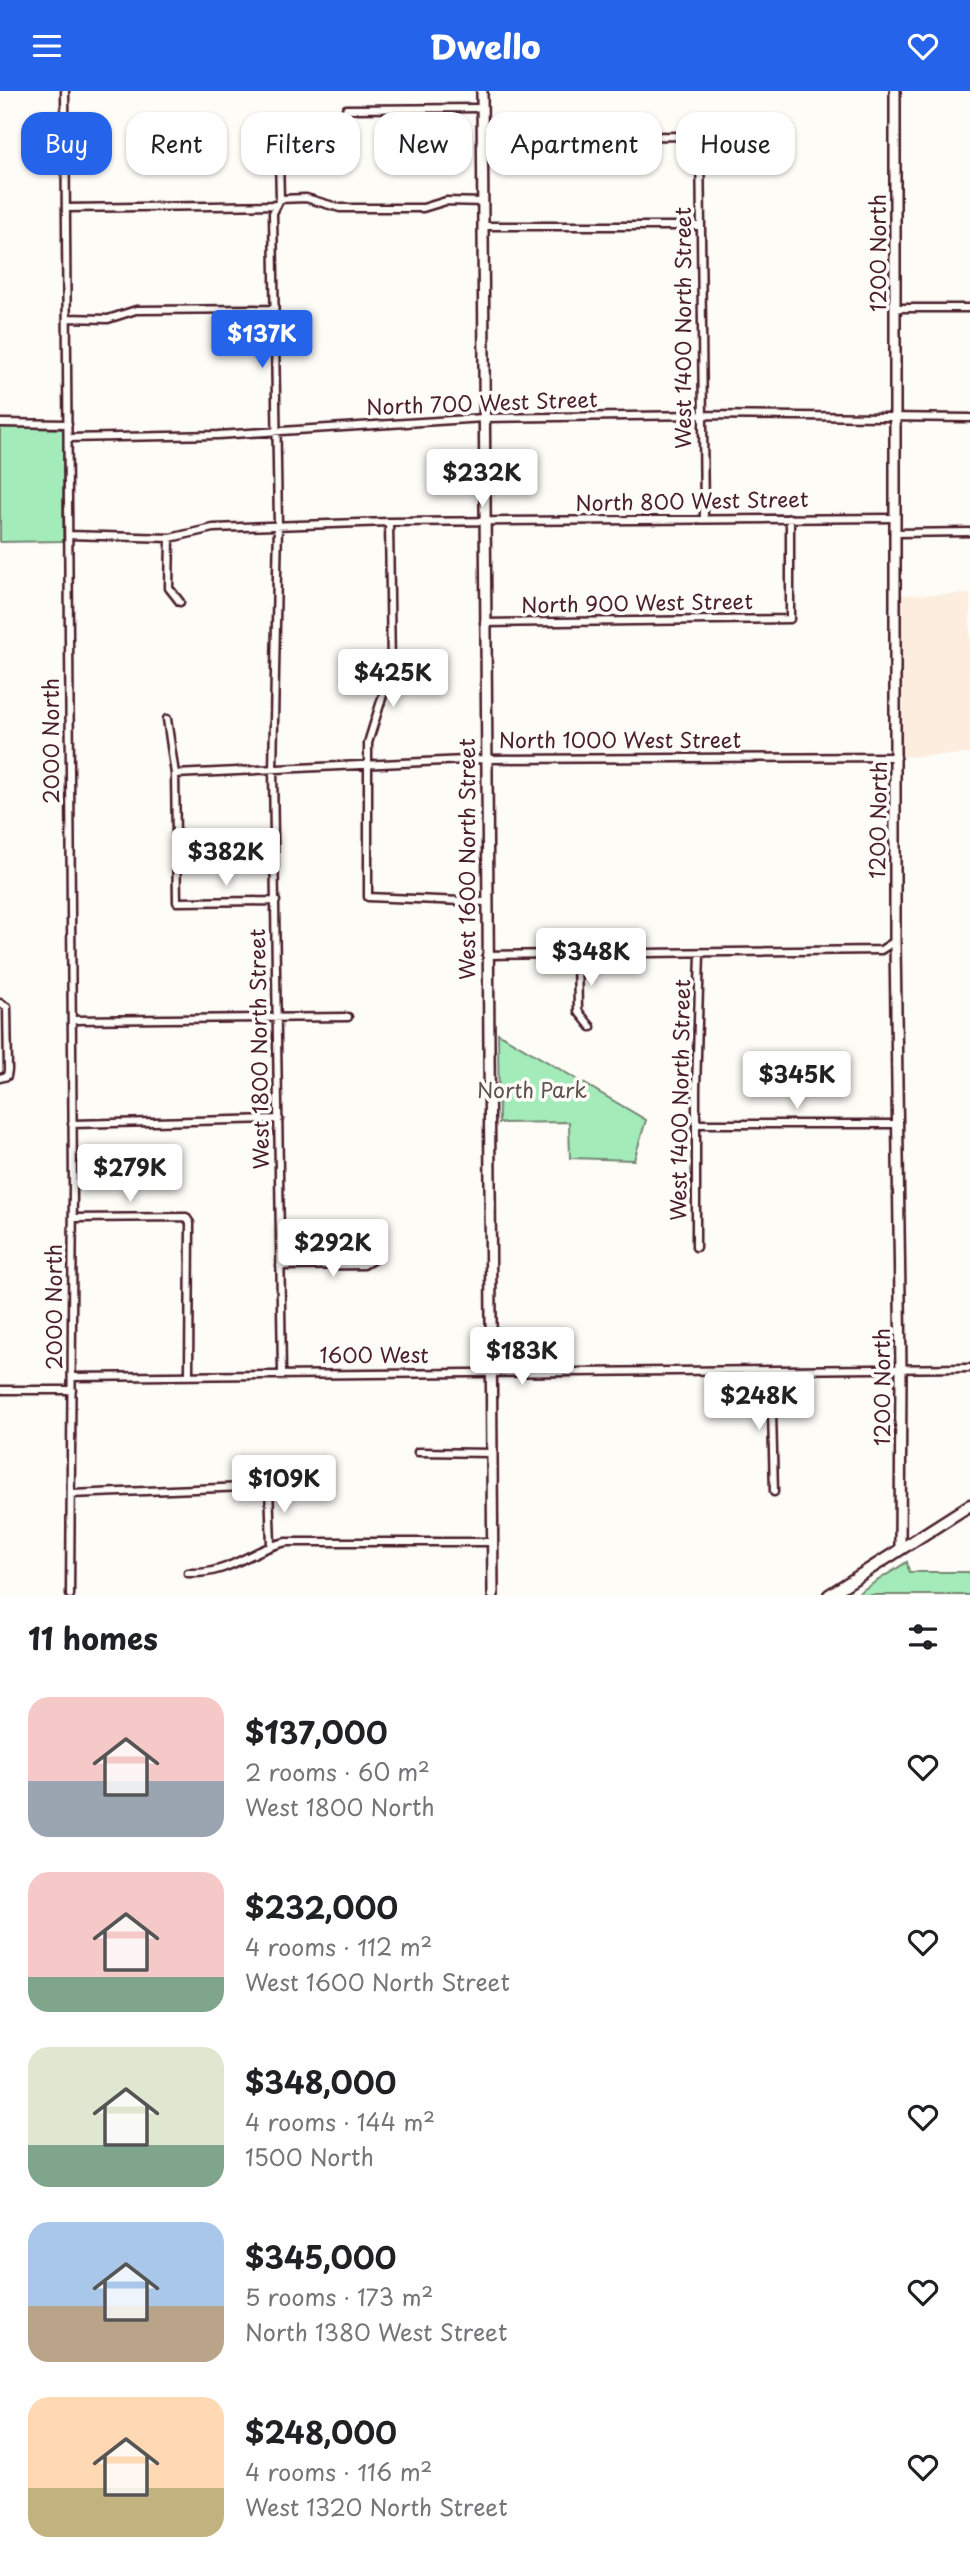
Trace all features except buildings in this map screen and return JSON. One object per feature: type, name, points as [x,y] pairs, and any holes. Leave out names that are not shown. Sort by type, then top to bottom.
[{"type":"main road","points":[[829,1595],[970,1505]]},
{"type":"street","name":"2000 North","points":[[65,91],[73,1218],[70,1595]]},
{"type":"street","name":"West 1600 North Street","points":[[482,91],[485,902],[493,1595]]},
{"type":"street","name":"1200 North","points":[[895,91],[895,941],[899,1124],[900,1549]]},
{"type":"street","points":[[346,109],[482,108]]},
{"type":"street","name":"West 1400 North Street","points":[[483,137],[700,136],[704,519]]},
{"type":"street","name":"West 1800 North Street","points":[[278,175],[278,202],[273,213],[272,309],[278,525],[273,770],[282,1373]]},
{"type":"street","points":[[66,208],[278,202],[306,198],[340,208],[423,208],[446,201],[483,202]]},
{"type":"street","points":[[484,226],[701,226]]},
{"type":"street","points":[[896,307],[970,307]]},
{"type":"street","points":[[67,318],[108,319],[136,310],[272,309]]},
{"type":"street","name":"North 700 West Street","points":[[68,438],[277,431],[484,418],[702,415],[970,418]]},
{"type":"street","points":[[0,423],[68,424]]},
{"type":"street","name":"North 900 West Street","points":[[484,623],[790,619],[790,518]]},
{"type":"street","name":"North 800 West Street","points":[[69,535],[170,538],[213,528],[389,522],[896,518]]},
{"type":"street","points":[[389,522],[391,669],[368,743],[368,897],[485,902]]},
{"type":"street","points":[[896,533],[970,532]]},
{"type":"street","points":[[170,538],[169,588],[180,602]]},
{"type":"street","points":[[167,719],[175,774],[177,902],[276,901]]},
{"type":"street","name":"North 1000 West Street","points":[[175,774],[485,759],[897,757]]},
{"type":"street","points":[[486,954],[881,950],[895,941]]},
{"type":"street","name":"West 1400 North Street","points":[[696,1247],[700,953]]},
{"type":"street","points":[[577,954],[578,1011],[591,1027]]},
{"type":"street","points":[[3,1005],[4,1077]]},
{"type":"street","points":[[72,1020],[348,1017]]},
{"type":"street","points":[[72,1124],[279,1119]]},
{"type":"street","points":[[696,1124],[899,1124]]},
{"type":"street","points":[[73,1218],[186,1217],[190,1223],[189,1374]]},
{"type":"street","points":[[280,1266],[364,1265],[376,1258]]},
{"type":"street","name":"1600 West","points":[[72,1377],[970,1368]]},
{"type":"street","points":[[771,1371],[774,1492]]},
{"type":"street","points":[[0,1390],[72,1390]]},
{"type":"street","points":[[418,1452],[491,1453]]},
{"type":"street","points":[[71,1494],[269,1486],[271,1545]]},
{"type":"street","points":[[188,1573],[205,1574],[246,1561],[271,1545],[493,1542]]},
{"type":"shaded area","points":[[970,594],[970,754],[897,757],[897,595]]},
{"type":"green space","points":[[0,427],[63,429],[63,541],[0,542]]},
{"type":"green space","name":"North Park","points":[[498,1033],[646,1120],[634,1160],[570,1158],[569,1122],[499,1123]]},
{"type":"green space","points":[[907,1562],[909,1572],[970,1572],[970,1595],[855,1595]]}]
